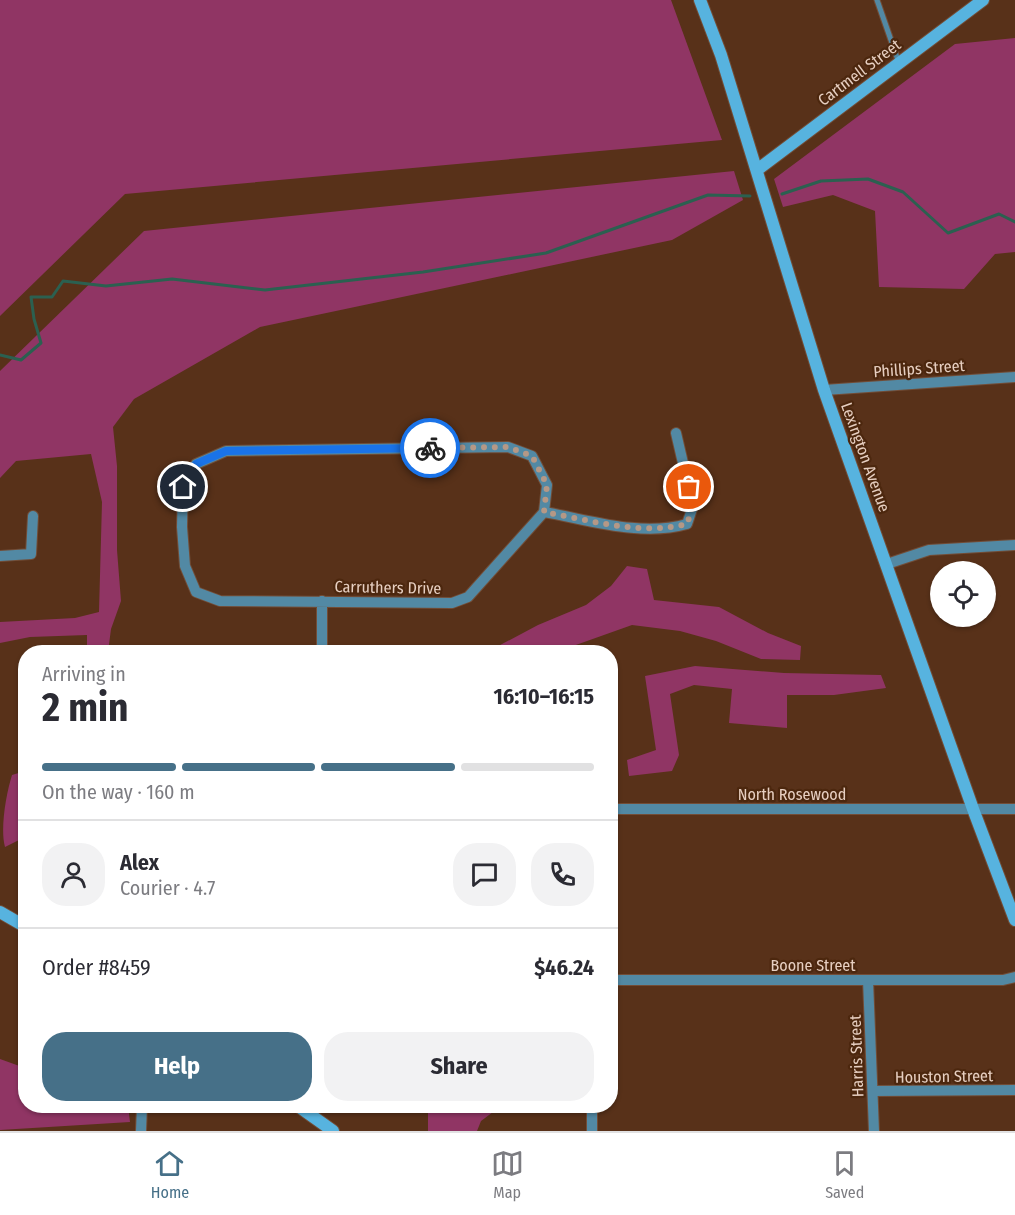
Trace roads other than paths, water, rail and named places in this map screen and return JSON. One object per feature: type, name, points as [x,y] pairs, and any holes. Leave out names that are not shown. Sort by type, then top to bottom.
[{"type":"street","name":"Lexington Avenue","points":[[700,0],[722,55],[824,390],[973,809],[1015,920]]},
{"type":"street","name":"Cartmell Street","points":[[757,170],[983,0]]},
{"type":"street","name":"Phillips Street","points":[[824,390],[1015,377]]},
{"type":"street","points":[[544,512],[629,528],[671,528],[687,524],[693,506],[676,433]]},
{"type":"street","name":"Carruthers Drive","points":[[508,447],[532,456],[547,485],[544,512],[468,597],[452,603],[322,601],[220,601],[196,592],[185,566],[182,526],[183,487],[196,464],[226,451],[508,447]]},
{"type":"street","points":[[0,556],[31,554],[33,516]]},
{"type":"street","points":[[886,564],[929,550],[1015,545]]},
{"type":"street","points":[[322,601],[322,645]]},
{"type":"street","name":"North Rosewood","points":[[618,809],[1015,809]]},
{"type":"street","points":[[0,912],[18,922]]},
{"type":"street","name":"Boone Street","points":[[618,980],[1003,980],[1015,977]]},
{"type":"street","name":"Harris Street","points":[[868,980],[874,1131]]},
{"type":"street","name":"Houston Street","points":[[873,1091],[1015,1090]]},
{"type":"street","points":[[141,1131],[142,1113]]},
{"type":"street","points":[[308,1113],[333,1131]]},
{"type":"street","points":[[592,1113],[592,1131]]},
{"type":"lane","points":[[877,0],[899,63]]},
{"type":"waterway","points":[[782,194],[821,181],[868,179],[903,192],[948,233],[999,214],[1015,222]]},
{"type":"waterway","points":[[0,355],[21,360],[41,343],[31,297],[52,297],[63,281],[106,286],[172,279],[265,290],[423,272],[546,253],[708,195],[750,196]]}]
